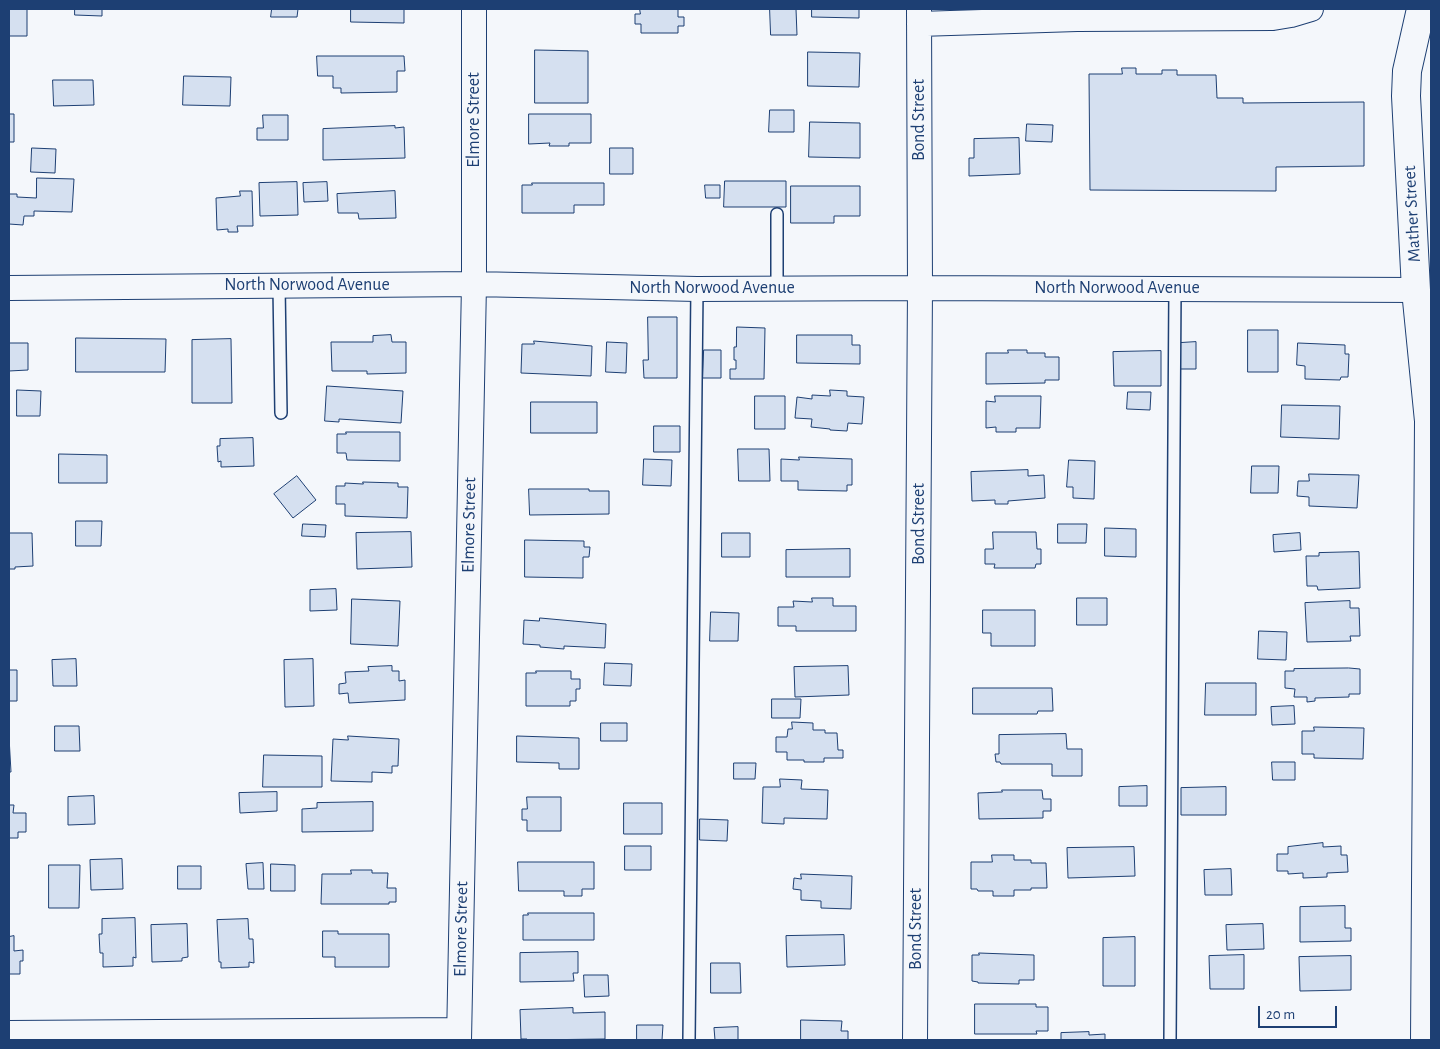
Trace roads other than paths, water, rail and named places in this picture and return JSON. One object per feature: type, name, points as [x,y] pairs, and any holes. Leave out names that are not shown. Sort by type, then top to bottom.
[{"type":"main road","name":"Mather Street","points":[[1421,9],[1407,71],[1406,96],[1416,290],[1430,414],[1428,934],[1425,1040]]},
{"type":"street","name":"Elmore Street","points":[[459,1035],[474,284],[474,9]]},
{"type":"street","points":[[919,16],[1077,19],[1273,18],[1311,9]]},
{"type":"street","name":"Bond Street","points":[[915,1040],[920,288],[919,16]]},
{"type":"street","name":"North Norwood Avenue","points":[[9,288],[474,284],[697,289],[1175,288],[1416,290]]},
{"type":"street","points":[[9,1033],[459,1035]]},
{"type":"lane","points":[[776,288],[777,214]]},
{"type":"lane","points":[[279,286],[281,413]]},
{"type":"lane","points":[[1170,1040],[1175,288]]},
{"type":"lane","points":[[689,1040],[697,289]]}]
